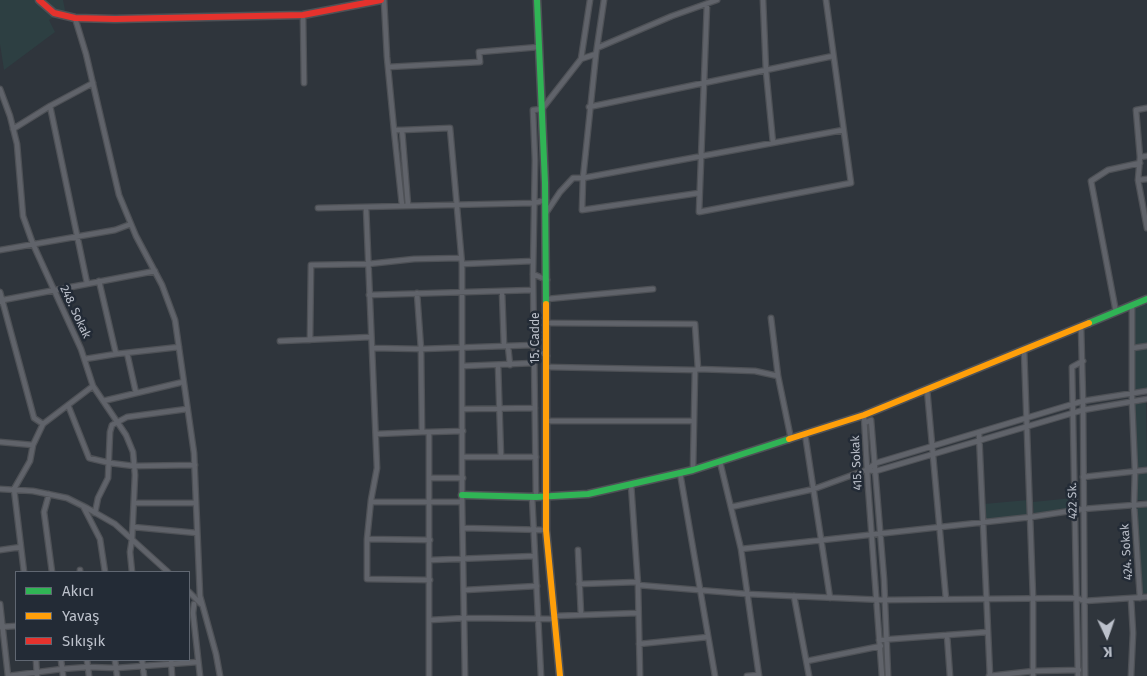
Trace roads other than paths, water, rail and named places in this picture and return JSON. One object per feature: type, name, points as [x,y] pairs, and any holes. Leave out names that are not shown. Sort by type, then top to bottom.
[{"type":"street","points":[[39,0],[54,13],[75,18],[114,19],[303,15],[382,0],[402,206]]},
{"type":"street","name":"15. Cadde","points":[[536,0],[546,200],[546,530],[560,676]]},
{"type":"street","points":[[542,676],[534,529],[536,457],[533,290],[534,110],[542,109],[581,59],[590,0]]},
{"type":"street","points":[[604,0],[589,107],[582,210],[699,193]]},
{"type":"street","points":[[597,48],[672,16],[717,0]]},
{"type":"street","points":[[762,0],[773,143]]},
{"type":"street","points":[[707,4],[698,212],[851,183],[826,0]]},
{"type":"street","points":[[303,15],[304,83]]},
{"type":"street","points":[[75,18],[93,83],[119,195],[131,224],[162,285],[175,320],[194,453],[200,596],[220,676]]},
{"type":"street","points":[[388,67],[480,62],[479,52],[539,47]]},
{"type":"street","points":[[581,59],[596,54]]},
{"type":"street","points":[[589,107],[833,56]]},
{"type":"street","points":[[13,129],[93,83]]},
{"type":"street","name":"248. Sokak","points":[[0,89],[10,116],[17,144],[23,216],[33,244],[85,359],[92,386],[126,435],[133,452],[134,503],[130,552],[132,571]]},
{"type":"street","points":[[50,106],[87,284]]},
{"type":"street","points":[[1147,108],[1136,110],[1140,157],[1138,180],[1147,228]]},
{"type":"street","points":[[394,130],[450,128],[462,258],[462,498],[466,618],[465,676]]},
{"type":"street","points":[[402,130],[408,205]]},
{"type":"street","points":[[546,213],[573,178],[583,178],[843,130]]},
{"type":"street","points":[[1140,157],[1147,156]]},
{"type":"street","points":[[1116,312],[1091,181],[1108,170],[1140,163]]},
{"type":"street","points":[[1138,180],[1147,179]]},
{"type":"street","points":[[318,208],[534,203],[546,200]]},
{"type":"street","points":[[366,207],[378,468],[371,502],[367,539],[367,579],[430,580]]},
{"type":"street","points":[[0,250],[115,230],[131,224]]},
{"type":"street","points":[[310,340],[311,265],[368,264],[414,259],[462,258]]},
{"type":"street","points":[[462,264],[533,261]]},
{"type":"street","points":[[2,301],[155,271]]},
{"type":"street","points":[[533,274],[547,280]]},
{"type":"street","points":[[99,281],[116,354]]},
{"type":"street","points":[[547,299],[653,289]]},
{"type":"street","points":[[502,290],[506,346],[510,365]]},
{"type":"street","points":[[369,294],[533,290]]},
{"type":"street","points":[[0,292],[34,418],[43,424]]},
{"type":"street","points":[[417,293],[421,349],[422,432]]},
{"type":"street","points":[[371,502],[429,502],[462,498],[588,494],[693,470],[864,415],[1147,299]]},
{"type":"street","name":"424. Sokak","points":[[1132,306],[1134,505],[1140,598]]},
{"type":"street","points":[[771,318],[778,376],[791,439]]},
{"type":"street","points":[[547,323],[695,324],[697,369],[693,470]]},
{"type":"street","name":"422 Sk.","points":[[1081,326],[1083,361],[1085,674]]},
{"type":"street","points":[[280,341],[371,337]]},
{"type":"street","points":[[1133,348],[1147,346]]},
{"type":"street","points":[[372,348],[534,347],[547,356]]},
{"type":"street","points":[[85,359],[178,348]]},
{"type":"street","points":[[1024,349],[1031,518],[1034,673]]},
{"type":"street","points":[[127,353],[136,393]]},
{"type":"street","name":"422 Sk.","points":[[1078,673],[1072,367],[1083,361]]},
{"type":"street","points":[[463,366],[534,364]]},
{"type":"street","points":[[498,366],[500,457]]},
{"type":"street","points":[[547,367],[755,371],[778,376]]},
{"type":"street","points":[[103,401],[183,382]]},
{"type":"street","points":[[24,571],[14,490],[30,461],[33,446],[43,424],[92,386]]},
{"type":"street","points":[[927,389],[946,600]]},
{"type":"street","points":[[731,507],[814,489],[866,470],[876,464],[1083,401],[1147,390]]},
{"type":"street","points":[[866,470],[876,471],[1083,410],[1147,399]]},
{"type":"street","points":[[68,405],[89,458],[134,466],[195,465]]},
{"type":"street","points":[[463,409],[535,408]]},
{"type":"street","points":[[95,512],[98,498],[108,478],[112,425],[128,417],[187,409]]},
{"type":"street","points":[[864,415],[865,423]]},
{"type":"street","points":[[547,420],[694,421]]},
{"type":"street","name":"415. Sokak","points":[[882,676],[866,470],[865,423],[872,420],[888,676]]},
{"type":"street","points":[[376,434],[463,431]]},
{"type":"street","points":[[429,432],[429,676]]},
{"type":"street","points":[[979,433],[990,676],[1034,673],[1085,674]]},
{"type":"street","points":[[805,434],[830,598]]},
{"type":"street","points":[[0,442],[33,446]]},
{"type":"street","points":[[463,457],[536,457]]},
{"type":"street","points":[[720,462],[741,549],[759,676],[747,676]]},
{"type":"street","points":[[1083,477],[1147,470]]},
{"type":"street","points":[[680,473],[715,676]]},
{"type":"street","points":[[429,478],[463,478]]},
{"type":"street","points":[[631,484],[638,583],[640,676]]},
{"type":"street","points":[[0,490],[33,491],[67,498],[115,524],[167,571]]},
{"type":"street","points":[[50,494],[44,512],[52,571]]},
{"type":"street","points":[[134,503],[196,503]]},
{"type":"street","points":[[741,549],[1031,518],[1083,509],[1147,504]]},
{"type":"street","points":[[83,506],[100,539],[105,571]]},
{"type":"street","points":[[133,527],[197,533]]},
{"type":"street","points":[[463,528],[546,530]]},
{"type":"street","points":[[367,539],[430,540]]},
{"type":"street","points":[[0,550],[21,547]]},
{"type":"street","points":[[578,550],[581,615]]},
{"type":"street","points":[[430,560],[535,556]]},
{"type":"street","points":[[579,584],[638,583],[747,594],[877,600],[1076,598],[1084,601],[1147,597]]},
{"type":"street","points":[[464,590],[537,586]]},
{"type":"street","points":[[190,593],[202,605]]},
{"type":"street","points":[[794,596],[809,676]]},
{"type":"street","name":"424. Sokak","points":[[1131,599],[1133,633],[1131,676]]},
{"type":"street","points":[[0,604],[8,676],[88,667],[116,668],[142,663],[198,662]]},
{"type":"street","points":[[200,676],[192,604],[202,605]]},
{"type":"street","points":[[430,620],[466,618],[539,620],[581,615],[638,613]]},
{"type":"street","points":[[2,627],[15,626]]},
{"type":"street","points":[[879,640],[988,632]]},
{"type":"street","points":[[947,635],[950,676]]},
{"type":"street","points":[[639,644],[708,637]]},
{"type":"street","points":[[807,661],[887,645]]},
{"type":"street","points":[[36,661],[37,674]]},
{"type":"street","points":[[61,661],[63,676]]},
{"type":"street","points":[[88,661],[89,676]]},
{"type":"street","points":[[115,661],[117,676]]},
{"type":"street","points":[[171,662],[172,676]]},
{"type":"street","points":[[142,663],[144,676]]}]
